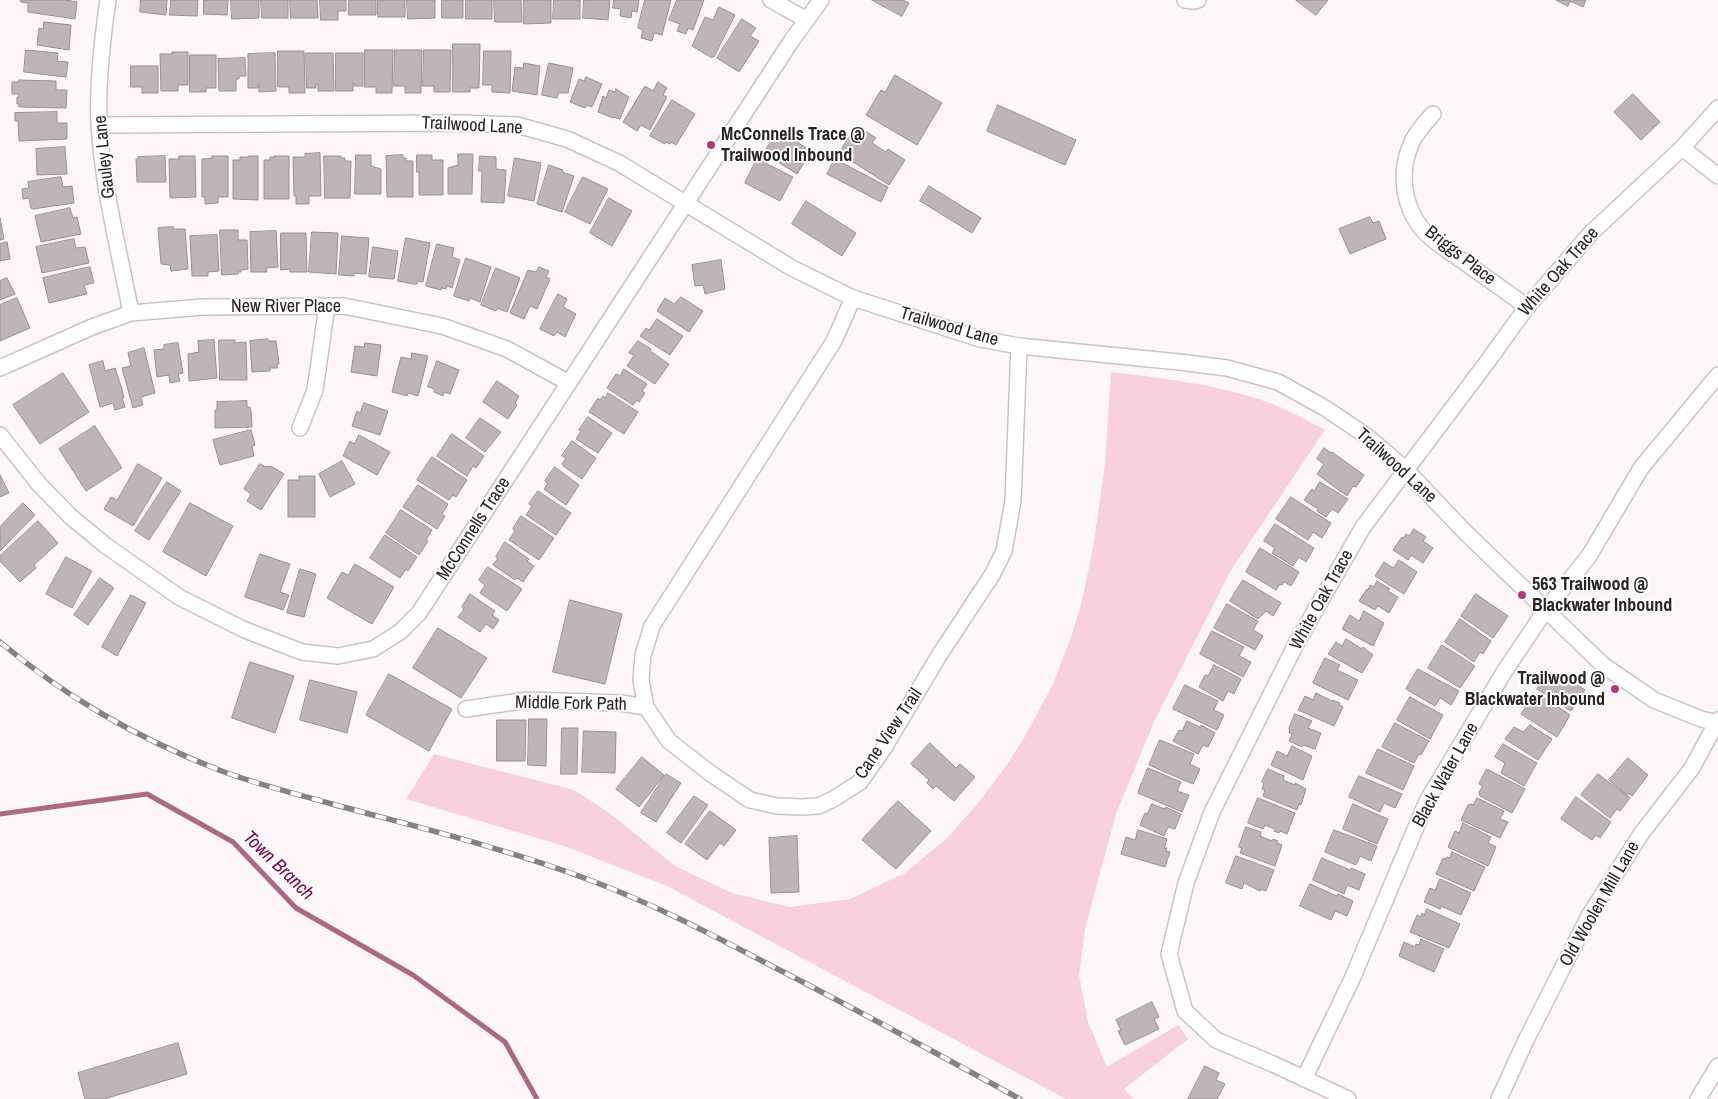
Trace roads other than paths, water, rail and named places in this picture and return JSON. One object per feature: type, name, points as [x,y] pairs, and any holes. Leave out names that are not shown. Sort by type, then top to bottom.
[{"type":"street","name":"Gauley Lane","points":[[108,0],[100,51],[99,125],[107,191],[132,313]]},
{"type":"street","points":[[771,0],[807,20]]},
{"type":"street","name":"McConnells Trace","points":[[0,436],[38,483],[70,516],[139,570],[179,597],[245,630],[302,652],[338,656],[373,649],[400,632],[419,613],[821,0]]},
{"type":"street","name":"White Oak Trace","points":[[1348,1099],[1216,1040],[1185,1011],[1169,954],[1186,884],[1212,812],[1307,626],[1363,528],[1486,365],[1527,307],[1591,233],[1682,148],[1718,108]]},
{"type":"street","name":"Briggs Place","points":[[1433,114],[1413,140],[1404,170],[1404,182],[1415,219],[1431,238],[1527,307]]},
{"type":"street","name":"Trailwood Lane","points":[[99,125],[460,123],[517,125],[567,139],[619,163],[685,205],[792,268],[853,298],[980,339],[1020,346],[1227,368],[1278,382],[1325,408],[1368,437],[1406,470],[1545,611],[1603,665],[1654,700],[1701,719],[1718,722]]},
{"type":"street","points":[[1682,148],[1718,176]]},
{"type":"street","name":"Cane View Trail","points":[[853,298],[834,341],[652,626],[643,655],[640,680],[646,708],[669,741],[750,800],[777,806],[819,806],[860,782],[884,748],[940,654],[992,575],[1004,551],[1012,501],[1020,346]]},
{"type":"street","points":[[300,428],[315,390],[327,306]]},
{"type":"street","name":"New River Place","points":[[0,368],[92,327],[132,313],[202,307],[344,306],[442,326],[508,348],[569,383]]},
{"type":"street","name":"Black Water Lane","points":[[1304,1079],[1356,970],[1427,801],[1504,672],[1545,611],[1589,556],[1641,468],[1718,375]]},
{"type":"street","name":"Middle Fork Path","points":[[466,709],[528,700],[621,703],[646,708]]},
{"type":"street","name":"Old Woolen Mill Lane","points":[[1499,1099],[1526,1040],[1589,916],[1641,834],[1692,768],[1718,722]]},
{"type":"street","points":[[1698,1099],[1718,1066]]},
{"type":"waterway","name":"Town Branch","points":[[0,814],[147,794],[233,842],[296,908],[413,975],[505,1042],[537,1099]]},
{"type":"railway","points":[[0,642],[77,699],[131,730],[189,758],[246,780],[492,848],[556,868],[610,888],[722,940],[1020,1099]]},
{"type":"place","name":"McConnells Trace @ Trailwood Inbound","points":[[711,145]]},
{"type":"place","name":"563 Trailwood @ Blackwater Inbound","points":[[1522,595]]},
{"type":"place","name":"Trailwood @ Blackwater Inbound","points":[[1615,689]]}]
